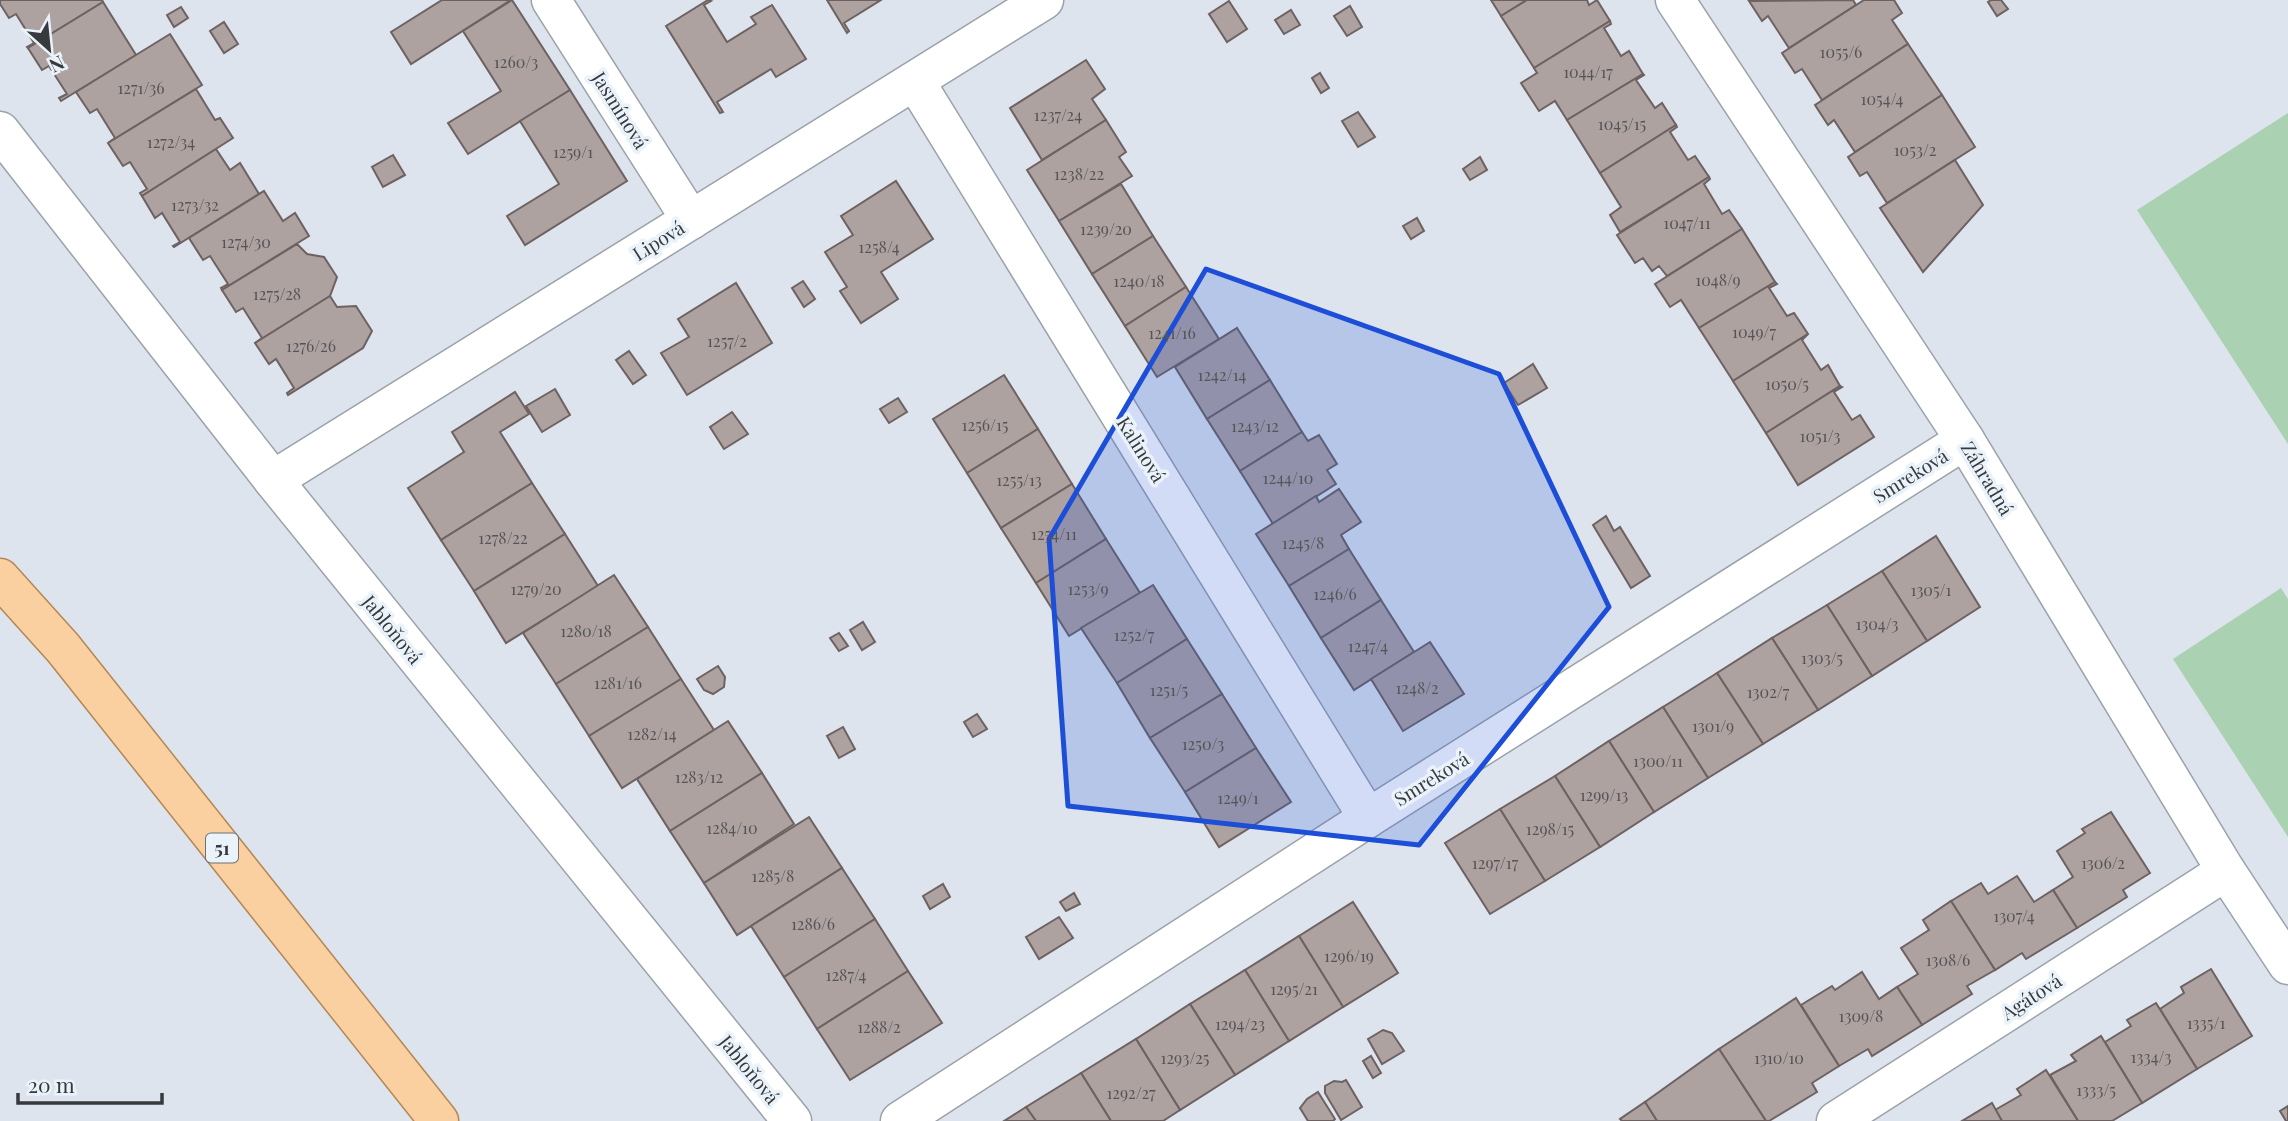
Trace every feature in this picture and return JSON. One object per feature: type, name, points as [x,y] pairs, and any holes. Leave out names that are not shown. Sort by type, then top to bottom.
[{"type":"main road","name":"51","points":[[0,578],[63,648],[439,1121]]},
{"type":"street","name":"Jasmínová","points":[[551,0],[691,220]]},
{"type":"street","name":"Lipová","points":[[273,480],[1044,0]]},
{"type":"street","name":"Záhradná","points":[[1675,0],[1965,440],[2226,871],[2288,965]]},
{"type":"street","name":"Kalinová","points":[[915,81],[1368,818]]},
{"type":"street","name":"Jabloňová","points":[[0,131],[273,480],[792,1121]]},
{"type":"street","name":"Smreková","points":[[900,1121],[1368,818],[1965,440]]},
{"type":"street","name":"Agátová","points":[[1836,1121],[2226,871]]},
{"type":"highlighted area","points":[[1206,269],[1499,374],[1609,607],[1419,845],[1068,806],[1049,539]]},
{"type":"green space","points":[[2288,113],[2288,444],[2137,210]]},
{"type":"green space","points":[[2281,588],[2288,599],[2288,837],[2173,659]]},
{"type":"building","points":[[0,0],[103,2],[28,48],[34,43],[16,14],[9,18]]},
{"type":"building","points":[[442,0],[511,0],[411,64],[391,32]]},
{"type":"building","points":[[512,0],[570,90],[468,154],[448,123],[501,91],[463,31]]},
{"type":"building","points":[[708,0],[711,1],[704,5],[727,42],[756,24],[751,17],[772,5],[806,59],[776,77],[771,69],[717,102],[723,112],[720,113],[666,26]]},
{"type":"building","points":[[827,0],[881,0],[844,23],[849,31],[847,33]]},
{"type":"building","points":[[1491,0],[1527,0],[1501,16]]},
{"type":"building","points":[[1527,0],[1587,0],[1589,5],[1597,0],[1610,21],[1534,68],[1501,16]]},
{"type":"building","points":[[1853,0],[1856,5],[1789,48],[1768,16],[1762,21],[1749,1]]},
{"type":"building","points":[[1864,0],[1894,0],[1902,13],[1892,20],[1908,44],[1822,100],[1802,69],[1795,73],[1782,53]]},
{"type":"building","points":[[2001,0],[2008,9],[1997,16],[1988,2]]},
{"type":"building","points":[[1229,1],[1247,29],[1227,42],[1209,14]]},
{"type":"building","points":[[103,2],[136,55],[61,101],[59,98],[67,94],[49,66],[42,70],[28,48]]},
{"type":"building","points":[[1350,6],[1362,27],[1347,36],[1334,16]]},
{"type":"building","points":[[181,7],[188,18],[174,27],[167,15]]},
{"type":"building","points":[[1291,10],[1300,25],[1284,34],[1275,20]]},
{"type":"building","points":[[1610,21],[1611,24],[1604,28],[1621,56],[1629,51],[1643,74],[1567,120],[1555,101],[1539,111],[1521,83],[1537,73],[1534,68]]},
{"type":"building","points":[[224,22],[238,44],[224,53],[210,31]]},
{"type":"building","points":[[170,34],[202,85],[108,143],[115,138],[97,109],[90,113],[76,92]]},
{"type":"building","points":[[1908,44],[1942,95],[1855,152],[1834,120],[1828,125],[1815,105]]},
{"type":"building","points":[[1086,60],[1105,89],[1092,99],[1106,120],[1042,160],[1010,108]]},
{"type":"building","points":[[1320,73],[1329,88],[1321,93],[1312,78]]},
{"type":"building","points":[[1643,74],[1636,80],[1655,108],[1662,103],[1676,125],[1600,173],[1567,120]]},
{"type":"building","points":[[196,89],[215,120],[220,118],[233,138],[142,196],[140,193],[147,189],[130,162],[123,166],[108,143]]},
{"type":"building","points":[[570,90],[627,181],[525,245],[507,216],[559,184],[520,121]]},
{"type":"building","points":[[1942,95],[1975,147],[1887,203],[1867,172],[1860,176],[1848,157]]},
{"type":"building","points":[[1358,112],[1375,137],[1358,147],[1342,121]]},
{"type":"building","points":[[1106,120],[1126,152],[1119,157],[1132,176],[1059,221],[1027,170]]},
{"type":"building","points":[[1676,125],[1670,132],[1688,160],[1695,156],[1709,177],[1620,232],[1610,215],[1621,207],[1600,173]]},
{"type":"building","points":[[216,149],[230,170],[240,163],[259,194],[174,247],[180,242],[162,213],[155,218],[142,196]]},
{"type":"building","points":[[393,155],[405,175],[383,187],[372,167]]},
{"type":"building","points":[[1480,157],[1487,170],[1470,180],[1463,169]]},
{"type":"building","points":[[1955,160],[1983,205],[1923,272],[1880,208]]},
{"type":"building","points":[[1709,177],[1704,184],[1722,214],[1729,210],[1742,229],[1667,276],[1659,266],[1652,271],[1643,258],[1635,263],[1617,235]]},
{"type":"building","points":[[896,181],[933,239],[881,272],[898,299],[861,323],[840,291],[847,287],[825,252],[853,235],[841,216]]},
{"type":"building","points":[[1121,184],[1153,236],[1092,274],[1059,221]]},
{"type":"building","points":[[264,191],[283,221],[295,213],[309,236],[222,290],[221,288],[228,284],[210,256],[203,260],[189,238]]},
{"type":"building","points":[[1417,218],[1424,231],[1411,239],[1403,226]]},
{"type":"building","points":[[1742,229],[1775,282],[1699,328],[1681,300],[1670,307],[1655,284]]},
{"type":"building","points":[[1153,236],[1186,287],[1125,326],[1092,274]]},
{"type":"building","points":[[297,244],[307,254],[324,257],[337,277],[330,296],[255,343],[262,338],[243,308],[236,312],[222,290]]},
{"type":"building","points":[[803,281],[815,299],[804,307],[792,288]]},
{"type":"building","points":[[1775,282],[1777,284],[1769,288],[1787,316],[1794,313],[1808,334],[1733,381],[1699,328]]},
{"type":"building","points":[[736,283],[772,343],[687,395],[661,353],[689,337],[678,319]]},
{"type":"building","points":[[1186,287],[1219,339],[1157,377],[1125,326]]},
{"type":"building","points":[[330,296],[337,307],[356,306],[372,331],[363,348],[288,395],[294,388],[276,359],[269,364],[255,343]]},
{"type":"building","points":[[1237,328],[1270,380],[1207,419],[1175,367]]},
{"type":"building","points":[[1808,334],[1802,340],[1821,370],[1828,365],[1840,386],[1766,433],[1733,381]]},
{"type":"building","points":[[629,351],[646,375],[633,384],[616,360]]},
{"type":"building","points":[[1533,364],[1547,388],[1518,405],[1504,383]]},
{"type":"building","points":[[1004,375],[1038,429],[967,473],[933,419]]},
{"type":"building","points":[[1270,380],[1302,432],[1240,471],[1207,419]]},
{"type":"building","points":[[1842,387],[1834,392],[1852,420],[1860,415],[1874,437],[1798,485],[1766,433]]},
{"type":"building","points":[[555,389],[570,415],[542,432],[526,406]]},
{"type":"building","points":[[515,392],[529,414],[500,432],[532,483],[441,540],[408,488],[464,452],[452,432]]},
{"type":"building","points":[[898,398],[907,412],[889,423],[880,409]]},
{"type":"building","points":[[732,412],[748,434],[724,449],[710,427]]},
{"type":"building","points":[[1038,429],[1072,484],[1001,528],[967,473]]},
{"type":"building","points":[[1302,432],[1308,441],[1319,435],[1337,464],[1327,470],[1336,484],[1273,524],[1240,471]]},
{"type":"building","points":[[532,483],[565,534],[474,591],[441,540]]},
{"type":"building","points":[[1072,484],[1106,539],[1036,583],[1001,528]]},
{"type":"building","points":[[1339,489],[1361,522],[1341,535],[1349,549],[1289,586],[1256,534],[1316,496],[1319,502]]},
{"type":"building","points":[[1606,516],[1614,531],[1620,527],[1650,576],[1631,588],[1593,525]]},
{"type":"building","points":[[565,534],[598,586],[506,643],[474,591]]},
{"type":"building","points":[[1936,536],[1980,607],[1927,641],[1882,571]]},
{"type":"building","points":[[1106,539],[1140,593],[1069,636],[1036,583]]},
{"type":"building","points":[[1349,549],[1381,600],[1321,638],[1289,586]]},
{"type":"building","points":[[1882,571],[1927,641],[1872,676],[1827,605]]},
{"type":"building","points":[[614,575],[648,627],[556,684],[523,633]]},
{"type":"building","points":[[1153,585],[1187,639],[1117,683],[1081,628]]},
{"type":"building","points":[[1381,600],[1414,652],[1354,690],[1321,638]]},
{"type":"building","points":[[1827,605],[1872,676],[1818,710],[1772,638]]},
{"type":"building","points":[[863,622],[875,642],[862,650],[850,630]]},
{"type":"building","points":[[648,627],[681,679],[589,736],[556,684]]},
{"type":"building","points":[[839,633],[848,646],[839,651],[830,638]]},
{"type":"building","points":[[1772,638],[1818,710],[1763,744],[1717,673]]},
{"type":"building","points":[[1187,639],[1222,694],[1150,738],[1117,683]]},
{"type":"building","points":[[1430,642],[1464,694],[1403,731],[1371,679]]},
{"type":"building","points":[[718,666],[725,677],[724,687],[713,694],[704,690],[697,679]]},
{"type":"building","points":[[1717,673],[1763,744],[1708,778],[1663,707]]},
{"type":"building","points":[[681,679],[714,730],[622,788],[589,736]]},
{"type":"building","points":[[1222,694],[1256,748],[1185,792],[1150,738]]},
{"type":"building","points":[[1663,707],[1708,778],[1654,812],[1609,741]]},
{"type":"building","points":[[977,714],[987,729],[973,737],[964,722]]},
{"type":"building","points":[[728,721],[762,773],[670,831],[637,779]]},
{"type":"building","points":[[843,727],[855,749],[839,758],[827,736]]},
{"type":"building","points":[[1609,741],[1654,812],[1600,847],[1555,776]]},
{"type":"building","points":[[1256,748],[1291,802],[1219,847],[1185,792]]},
{"type":"building","points":[[762,773],[794,824],[704,883],[670,831]]},
{"type":"building","points":[[1555,776],[1600,847],[1545,881],[1500,809]]},
{"type":"building","points":[[1500,809],[1545,881],[1490,914],[1445,843]]},
{"type":"building","points":[[2111,812],[2150,873],[2123,890],[2127,897],[2077,928],[2053,890],[2073,877],[2057,851],[2085,833],[2082,829]]},
{"type":"building","points":[[809,817],[842,868],[737,935],[704,883]]},
{"type":"building","points":[[842,868],[875,919],[784,977],[751,926]]},
{"type":"building","points":[[2017,876],[2034,902],[2053,890],[2077,928],[2026,959],[2022,953],[1995,970],[1951,901],[1981,883],[1988,894]]},
{"type":"building","points":[[943,884],[950,897],[930,909],[923,896]]},
{"type":"building","points":[[1074,893],[1080,904],[1066,911],[1060,902]]},
{"type":"building","points":[[1951,901],[1995,970],[1967,986],[1972,994],[1922,1025],[1897,987],[1918,974],[1901,948],[1929,930],[1923,920]]},
{"type":"building","points":[[1353,902],[1398,973],[1343,1007],[1299,936]]},
{"type":"building","points":[[1059,917],[1073,938],[1039,959],[1026,937]]},
{"type":"building","points":[[875,919],[908,971],[817,1029],[784,977]]},
{"type":"building","points":[[1299,936],[1343,1007],[1289,1041],[1245,970]]},
{"type":"building","points":[[2211,969],[2252,1036],[2197,1069],[2160,1009],[2184,993],[2181,987]]},
{"type":"building","points":[[1245,970],[1289,1041],[1235,1075],[1190,1004]]},
{"type":"building","points":[[908,971],[942,1023],[850,1080],[817,1029]]},
{"type":"building","points":[[1862,972],[1879,999],[1897,987],[1922,1025],[1872,1056],[1868,1049],[1839,1066],[1801,1005],[1832,986],[1835,990]]},
{"type":"building","points":[[1796,998],[1839,1066],[1812,1083],[1817,1092],[1766,1121],[1719,1049]]},
{"type":"building","points":[[2156,1003],[2197,1069],[2142,1103],[2105,1042],[2131,1026],[2127,1020]]},
{"type":"building","points":[[1190,1004],[1235,1075],[1180,1110],[1136,1039]]},
{"type":"building","points":[[1383,1030],[1392,1033],[1404,1051],[1382,1064],[1368,1039]]},
{"type":"building","points":[[2101,1036],[2142,1103],[2112,1121],[2078,1121],[2050,1075],[2076,1061],[2071,1055]]},
{"type":"building","points":[[1136,1039],[1180,1110],[1163,1121],[1111,1121],[1081,1073]]},
{"type":"building","points":[[1719,1049],[1766,1121],[1657,1121],[1645,1102]]},
{"type":"building","points":[[1371,1056],[1381,1073],[1373,1078],[1363,1061]]},
{"type":"building","points":[[2046,1070],[2078,1121],[2002,1121],[1995,1110],[2021,1095],[2017,1089]]},
{"type":"building","points":[[1081,1073],[1111,1121],[1036,1121],[1026,1107]]},
{"type":"building","points":[[1346,1080],[1362,1107],[1341,1120],[1325,1093],[1325,1086],[1334,1081]]},
{"type":"building","points":[[1318,1092],[1335,1119],[1333,1121],[1308,1121],[1300,1108]]},
{"type":"building","points":[[1645,1102],[1657,1121],[1620,1119]]},
{"type":"building","points":[[1992,1103],[2002,1121],[1962,1121]]},
{"type":"building","points":[[2288,1106],[2288,1121],[2286,1121],[2280,1111]]},
{"type":"building","points":[[1026,1107],[1036,1121],[1004,1121]]}]
